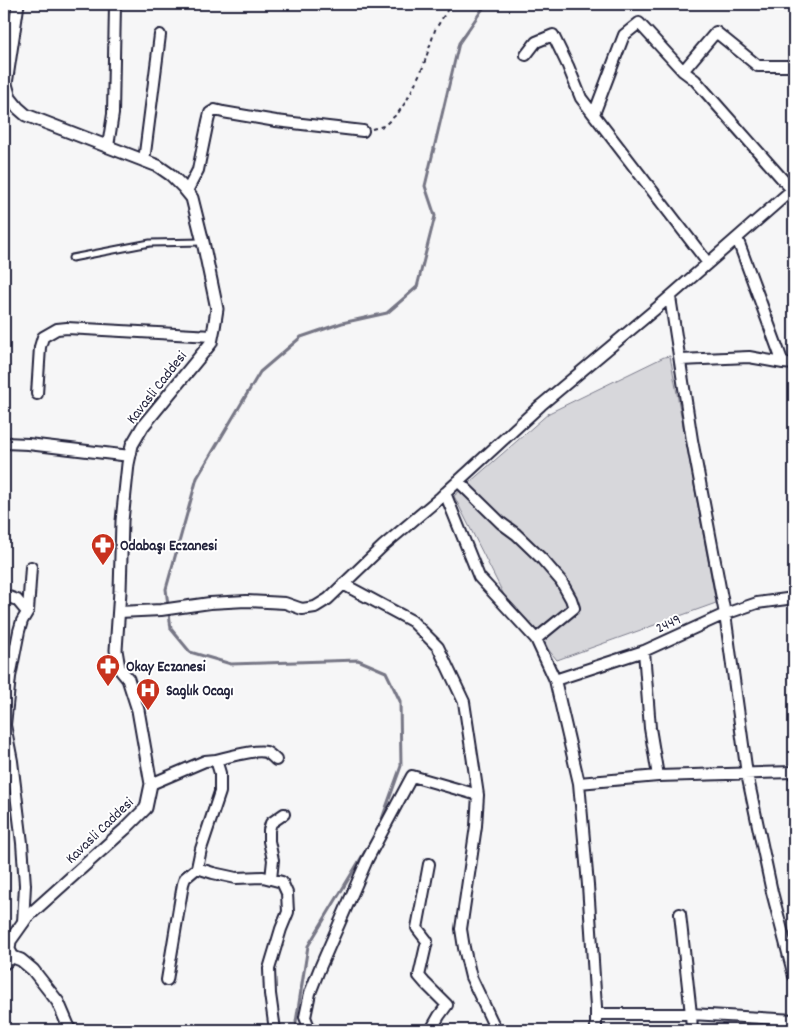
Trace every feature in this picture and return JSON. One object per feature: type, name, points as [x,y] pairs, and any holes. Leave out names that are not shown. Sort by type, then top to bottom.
[{"type":"street","name":"Kavasli Caddesi","points":[[18,4],[9,26],[6,84],[10,98],[9,104],[26,115],[158,166],[171,175],[192,198],[204,242],[217,309],[211,343],[144,426],[132,444],[130,456],[122,521],[116,650],[119,668],[128,679],[138,710],[151,784],[146,808],[27,917],[7,941],[9,950],[8,960],[21,960],[33,970],[58,1002],[70,1030]]},
{"type":"street","points":[[108,146],[113,114],[116,4]]},
{"type":"street","points":[[119,612],[161,610],[210,602],[246,601],[285,603],[302,609],[315,607],[328,598],[383,546],[445,494],[541,406],[670,297],[793,189],[695,80],[683,71],[639,23],[624,35],[594,114]]},
{"type":"street","points":[[683,71],[716,32],[758,66],[794,66]]},
{"type":"street","points":[[144,161],[160,35]]},
{"type":"street","points":[[526,55],[536,42],[553,35],[581,98],[708,263]]},
{"type":"street","points":[[187,191],[198,170],[210,113],[215,110],[276,121],[363,131]]},
{"type":"street","points":[[737,238],[783,363]]},
{"type":"street","points":[[670,297],[692,440],[725,614],[747,774],[772,892],[794,976]]},
{"type":"street","points":[[37,394],[40,347],[43,337],[57,329],[212,336]]},
{"type":"street","points":[[680,360],[749,357],[794,364]]},
{"type":"street","points":[[4,443],[130,456]]},
{"type":"street","points":[[458,481],[501,523],[516,534],[542,559],[561,581],[571,600],[574,608],[536,639]]},
{"type":"street","points":[[445,494],[479,577],[536,639],[555,680],[579,783],[588,885],[596,1030]]},
{"type":"street","points":[[23,923],[25,885],[22,843],[12,761],[5,725],[10,677],[19,631],[27,612],[30,567]]},
{"type":"street","points":[[343,584],[412,621],[438,647],[464,702],[478,795],[476,826],[461,929],[471,977],[496,1030]]},
{"type":"street","points":[[4,595],[17,600],[27,612]]},
{"type":"street","name":"2449","points":[[555,680],[644,651],[725,614],[757,604],[794,598]]},
{"type":"street","points":[[644,651],[650,728],[658,776]]},
{"type":"street","points":[[151,784],[205,761],[261,751],[268,753],[276,760]]},
{"type":"street","points":[[167,980],[183,884],[185,878],[197,868],[201,849],[220,792],[220,773],[216,760]]},
{"type":"street","points":[[579,783],[658,776],[794,772]]},
{"type":"street","points":[[310,1030],[305,1017],[310,993],[318,970],[367,860],[412,776],[478,795]]},
{"type":"street","points":[[271,879],[273,860],[269,830],[271,823],[284,814]]},
{"type":"street","points":[[429,864],[418,928],[427,941],[419,976],[447,1005],[438,1016],[431,1030]]},
{"type":"street","points":[[197,868],[236,878],[263,877],[282,882],[287,893],[288,912],[269,969],[275,1030]]},
{"type":"street","points":[[680,914],[692,1014],[692,1030]]},
{"type":"street","points":[[596,1014],[692,1014],[794,1020]]},
{"type":"lane","points":[[72,258],[150,243],[204,242]]},
{"type":"path","points":[[363,131],[384,126],[398,113],[407,100],[423,67],[436,30],[451,4]]},
{"type":"shaded area","points":[[670,356],[716,603],[557,660],[506,599],[454,496],[549,413],[664,357]]},
{"type":"waterway","points":[[298,1030],[296,1022],[308,946],[378,830],[401,766],[400,701],[386,672],[358,660],[231,664],[190,652],[171,629],[166,589],[197,478],[260,372],[301,337],[342,323],[387,313],[417,287],[435,216],[425,186],[459,43],[486,4]]},
{"type":"place","name":"Odabaşı Eczanesi","points":[[103,566]]},
{"type":"place","name":"Okay Eczanesi","points":[[108,687]]},
{"type":"place","name":"Saglık Ocagı","points":[[148,711]]}]
